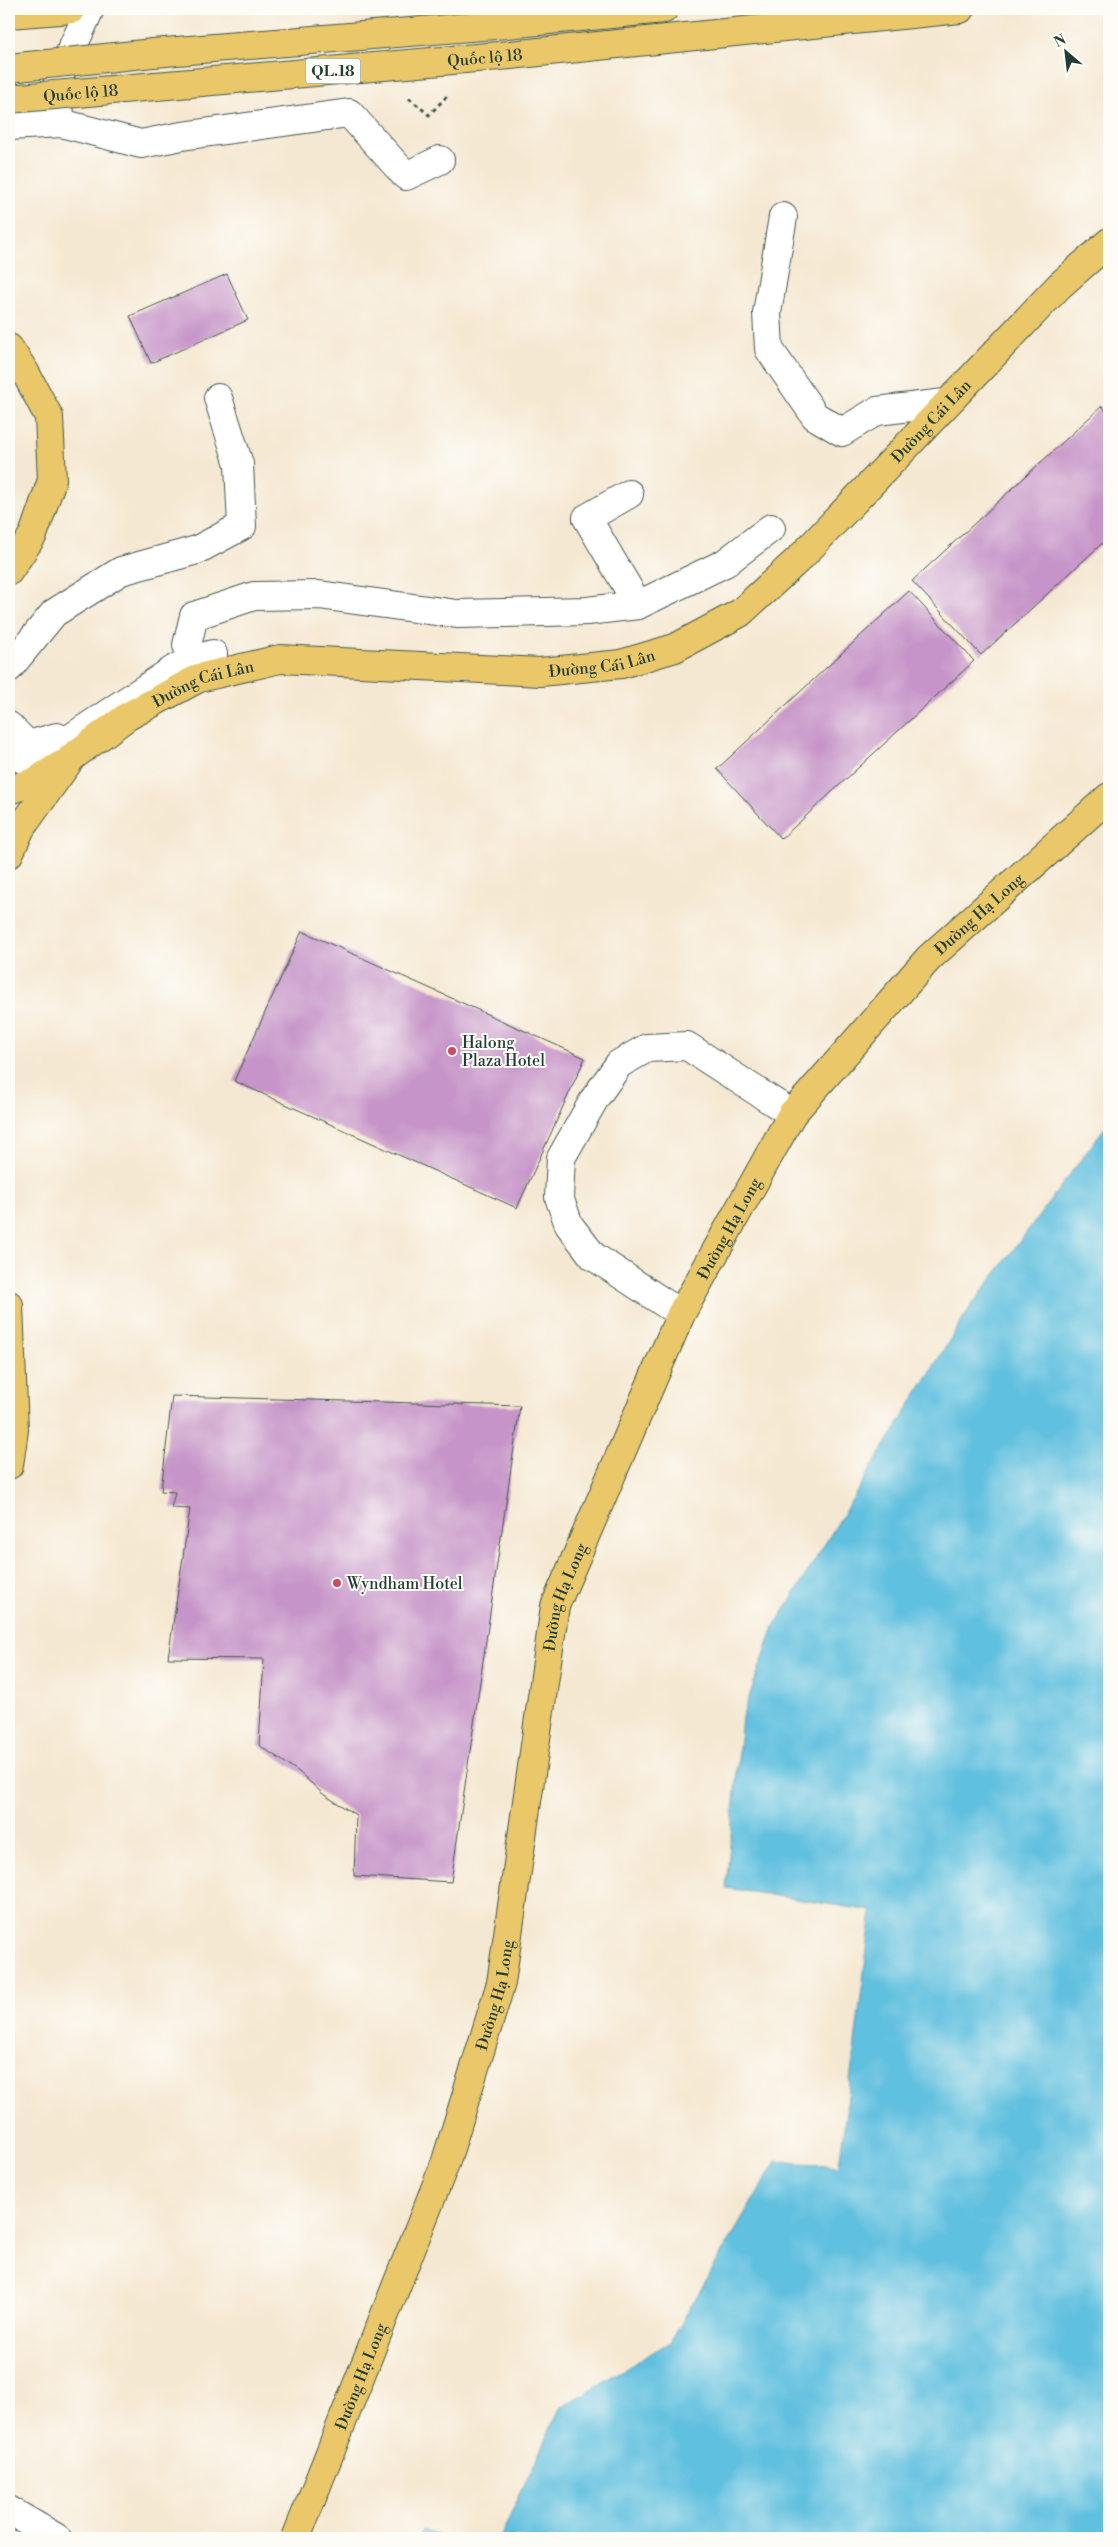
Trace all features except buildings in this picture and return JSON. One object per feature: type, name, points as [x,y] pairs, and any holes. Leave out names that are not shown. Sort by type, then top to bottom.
[{"type":"main road","points":[[9,14],[72,9]]},
{"type":"main road","name":"Quốc lộ 18","points":[[9,68],[153,53],[664,9]]},
{"type":"main road","name":"Quốc lộ 18","points":[[9,98],[510,55],[960,9]]},
{"type":"main road","name":"Đường Cái Lân","points":[[9,854],[21,828],[72,758],[201,664],[280,659],[540,672],[621,664],[675,648],[740,613],[802,556],[945,403],[1059,286],[1109,242]]},
{"type":"main road","points":[[9,348],[25,372],[49,417],[52,480],[33,535],[9,571]]},
{"type":"main road","points":[[9,790],[34,782],[72,758]]},
{"type":"main road","name":"Đường Hạ Long","points":[[296,2538],[446,2161],[501,1983],[555,1606],[681,1314],[792,1114],[929,958],[1109,797]]},
{"type":"main road","points":[[9,1305],[14,1430],[9,1465]]},
{"type":"street","points":[[61,123],[58,79],[90,9]]},
{"type":"street","points":[[9,126],[61,123],[141,144],[182,136],[349,113],[406,176],[440,160]]},
{"type":"street","points":[[783,217],[767,312],[769,349],[815,416],[842,432],[877,411],[945,403]]},
{"type":"street","points":[[9,668],[54,613],[121,570],[197,550],[242,526],[239,464],[218,398]]},
{"type":"street","points":[[629,494],[587,518],[638,605]]},
{"type":"street","points":[[24,760],[50,752],[138,692],[201,664],[187,645],[194,616],[254,596],[319,595],[457,614],[588,611],[638,605],[725,563],[771,528]]},
{"type":"street","points":[[9,726],[28,745],[128,716]]},
{"type":"street","points":[[681,1314],[593,1256],[569,1224],[558,1196],[561,1158],[595,1098],[619,1064],[647,1048],[687,1046],[792,1114]]},
{"type":"street","points":[[9,2510],[57,2538]]},
{"type":"water","points":[[1109,1122],[1109,2538],[500,2538],[560,2408],[670,2342],[776,2161],[839,2166],[872,1911],[726,1888],[742,1717],[774,1627],[967,1312]]},
{"type":"water","points":[[422,2530],[449,2538],[419,2538]]},
{"type":"place","name":"Halong Plaza Hotel","points":[[452,1051]]},
{"type":"place","name":"Wyndham Hotel","points":[[337,1583]]}]
